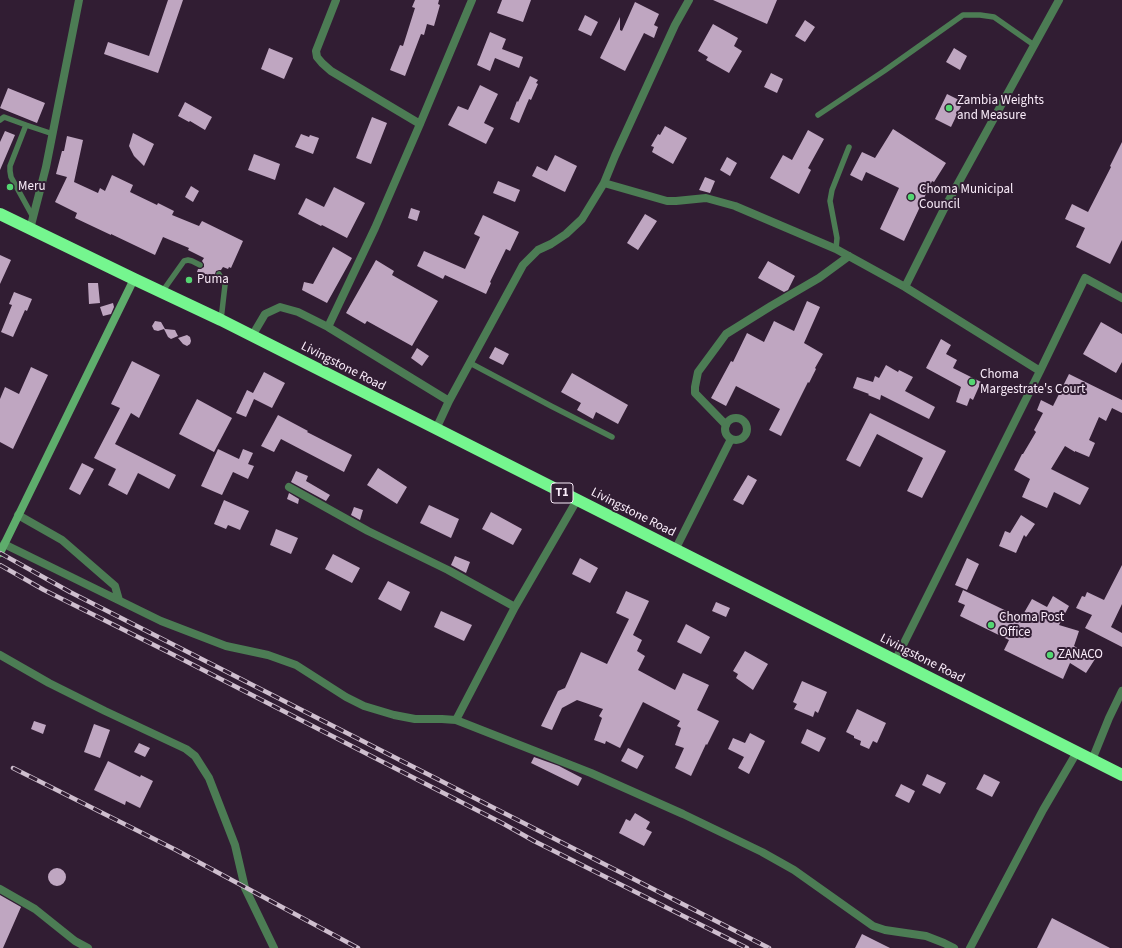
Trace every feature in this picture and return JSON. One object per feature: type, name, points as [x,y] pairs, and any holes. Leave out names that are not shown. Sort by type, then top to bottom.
[{"type":"highway","name":"Livingstone Road","points":[[0,214],[32,223],[134,280],[221,320],[1122,775]]},
{"type":"street","points":[[32,223],[46,167],[79,0]]},
{"type":"street","points":[[336,0],[316,51],[317,57],[331,71],[420,124]]},
{"type":"street","points":[[328,327],[375,228],[472,0]]},
{"type":"street","points":[[436,429],[449,401],[523,265],[538,250],[551,244],[566,234],[582,219],[604,183],[675,25],[689,0]]},
{"type":"street","points":[[905,287],[944,209],[1059,0]]},
{"type":"street","points":[[604,183],[667,201],[706,198],[718,201],[735,206],[836,249],[905,287],[1040,371]]},
{"type":"street","points":[[726,425],[695,393],[698,372],[716,347],[726,334],[819,278],[849,256]]},
{"type":"street","points":[[895,661],[1085,278],[1122,298]]},
{"type":"street","points":[[0,553],[134,280]]},
{"type":"street","points":[[252,336],[265,314],[280,307],[298,312],[328,327],[449,401]]},
{"type":"street","points":[[735,418],[740,419],[745,423],[747,428],[746,434],[737,440],[731,439],[726,433],[726,425],[729,420],[735,418]]},
{"type":"street","points":[[675,550],[731,439]]},
{"type":"street","points":[[289,487],[368,531],[448,570],[515,607]]},
{"type":"street","points":[[456,720],[515,607],[577,500]]},
{"type":"street","points":[[18,515],[62,540],[115,586],[119,600]]},
{"type":"street","points":[[4,544],[161,621],[226,646],[268,655],[296,665],[346,697],[364,706],[414,720],[456,720],[598,776],[683,814],[762,852],[794,870],[873,926],[885,930],[926,936],[944,942],[954,948]]},
{"type":"street","points":[[0,655],[49,684],[186,749],[195,756],[209,778],[235,845],[245,888],[274,948]]},
{"type":"street","points":[[1092,760],[1122,691]]},
{"type":"street","points":[[970,948],[1043,810],[1076,752]]},
{"type":"street","points":[[0,889],[34,909],[74,941],[88,948]]},
{"type":"lane","points":[[818,115],[884,71],[963,15],[994,17],[1034,45]]},
{"type":"lane","points":[[0,120],[4,117],[52,134]]},
{"type":"lane","points":[[26,126],[10,166],[10,171],[11,177],[32,223]]},
{"type":"lane","points":[[836,249],[837,238],[830,201],[832,190],[849,147]]},
{"type":"lane","points":[[161,292],[184,261],[192,261],[200,265]]},
{"type":"lane","points":[[219,274],[224,284],[221,320]]},
{"type":"lane","points":[[470,363],[612,437]]},
{"type":"building","points":[[168,0],[183,0],[158,73],[104,54],[108,42],[149,56]]},
{"type":"building","points":[[415,0],[439,0],[438,4],[440,5],[434,26],[427,24],[424,35],[421,34],[405,76],[390,70],[400,45],[403,46],[415,8],[412,7]]},
{"type":"building","points":[[502,0],[531,0],[523,22],[497,13]]},
{"type":"building","points":[[713,0],[777,0],[767,24]]},
{"type":"building","points":[[635,2],[659,14],[654,25],[658,27],[654,38],[644,33],[625,71],[600,58],[620,17],[620,30],[622,31]]},
{"type":"building","points":[[585,15],[598,22],[591,36],[578,30]]},
{"type":"building","points":[[805,20],[815,27],[805,42],[795,36]]},
{"type":"building","points":[[713,24],[738,38],[734,46],[742,51],[729,73],[706,60],[708,57],[698,51]]},
{"type":"building","points":[[490,32],[506,39],[502,49],[523,57],[519,68],[495,58],[490,71],[477,65]]},
{"type":"building","points":[[269,48],[293,58],[284,79],[261,69]]},
{"type":"building","points":[[954,48],[967,56],[960,70],[946,62]]},
{"type":"building","points":[[771,73],[783,79],[777,93],[764,87]]},
{"type":"building","points":[[530,76],[538,80],[536,83],[538,84],[531,100],[529,99],[519,123],[510,119],[517,101],[518,102]]},
{"type":"building","points":[[480,85],[498,94],[484,123],[494,128],[486,144],[448,125],[458,106],[468,110]]},
{"type":"building","points":[[8,88],[45,103],[37,123],[0,108]]},
{"type":"building","points":[[947,94],[963,102],[951,127],[935,119]]},
{"type":"building","points":[[185,102],[212,117],[205,130],[178,116]]},
{"type":"building","points":[[372,117],[387,123],[371,164],[356,158]]},
{"type":"building","points":[[665,126],[687,138],[673,164],[652,152],[654,147],[651,146]]},
{"type":"building","points":[[893,129],[946,163],[934,182],[932,181],[904,241],[880,229],[899,188],[866,172],[862,181],[850,175],[862,152],[875,158]]},
{"type":"building","points":[[808,130],[824,139],[808,168],[811,170],[799,194],[770,178],[783,155],[792,160]]},
{"type":"building","points":[[5,131],[15,135],[0,170],[0,142]]},
{"type":"building","points":[[133,133],[154,144],[144,166],[134,156],[129,146]]},
{"type":"building","points":[[301,134],[319,138],[313,154],[295,147]]},
{"type":"building","points":[[67,136],[83,140],[74,182],[98,193],[100,188],[105,191],[112,175],[133,185],[130,192],[157,205],[158,203],[174,211],[172,215],[199,226],[202,221],[243,241],[231,268],[229,267],[228,269],[223,267],[221,270],[216,271],[216,277],[212,275],[210,278],[197,272],[198,269],[204,267],[202,261],[204,258],[188,250],[189,248],[163,237],[155,255],[75,218],[77,213],[55,202],[67,177],[56,174],[62,151],[64,151]]},
{"type":"building","points":[[1122,142],[1122,240],[1110,264],[1076,247],[1085,228],[1065,219],[1072,204],[1088,212]]},
{"type":"building","points":[[254,154],[280,164],[275,180],[248,170]]},
{"type":"building","points":[[555,155],[577,166],[565,192],[532,176],[537,166],[547,171]]},
{"type":"building","points":[[727,157],[737,163],[730,176],[720,170]]},
{"type":"building","points":[[705,177],[715,181],[710,193],[699,190]]},
{"type":"building","points":[[498,181],[520,190],[515,202],[493,193]]},
{"type":"building","points":[[191,186],[199,191],[193,202],[185,197]]},
{"type":"building","points":[[334,187],[365,203],[347,238],[298,214],[306,198],[324,207]]},
{"type":"building","points":[[411,208],[420,211],[417,221],[408,218]]},
{"type":"building","points":[[645,214],[657,221],[638,250],[627,243]]},
{"type":"building","points":[[483,215],[519,232],[510,251],[506,249],[490,282],[491,283],[486,294],[445,275],[443,279],[417,266],[424,251],[465,269],[480,237],[474,234]]},
{"type":"building","points":[[333,247],[352,258],[327,303],[302,290],[304,282],[313,284]]},
{"type":"building","points":[[0,255],[11,260],[0,284]]},
{"type":"building","points":[[376,260],[394,271],[392,275],[438,301],[412,346],[367,321],[365,324],[346,313]]},
{"type":"building","points":[[768,261],[795,276],[788,290],[784,292],[758,278]]},
{"type":"building","points":[[88,283],[98,283],[100,303],[89,304]]},
{"type":"building","points":[[14,292],[32,299],[27,311],[25,310],[13,337],[1,332],[12,305],[9,304]]},
{"type":"building","points":[[807,301],[820,307],[804,343],[823,354],[781,436],[769,430],[780,409],[736,386],[726,406],[711,398],[731,361],[733,362],[747,333],[764,342],[774,321],[794,331]]},
{"type":"building","points":[[113,303],[114,307],[111,314],[103,316],[100,307]]},
{"type":"building","points":[[155,321],[161,322],[165,329],[175,330],[178,336],[171,339],[168,337],[164,329],[158,331],[154,330],[152,326]]},
{"type":"building","points":[[1101,322],[1122,334],[1122,362],[1116,373],[1083,354]]},
{"type":"building","points":[[187,335],[190,337],[191,341],[187,346],[178,338]]},
{"type":"building","points":[[941,339],[951,345],[946,354],[957,360],[953,368],[981,382],[973,400],[970,398],[967,406],[956,402],[961,387],[926,368]]},
{"type":"building","points":[[495,347],[509,354],[503,365],[489,358]]},
{"type":"building","points":[[417,348],[429,356],[422,366],[411,358]]},
{"type":"building","points":[[132,361],[160,375],[139,418],[131,413],[115,444],[176,475],[169,489],[138,473],[127,495],[108,485],[116,469],[94,458],[120,408],[111,404]]},
{"type":"building","points":[[886,365],[898,372],[899,370],[913,377],[905,391],[935,407],[929,419],[881,395],[880,400],[853,388],[857,377],[873,382],[875,376],[879,378]]},
{"type":"building","points":[[31,367],[48,375],[13,449],[0,442],[0,399],[5,387],[19,394]]},
{"type":"building","points":[[264,372],[285,383],[272,408],[254,399],[246,417],[236,413],[247,390],[253,393]]},
{"type":"building","points":[[572,373],[628,405],[618,424],[596,412],[593,419],[577,410],[581,403],[561,392]]},
{"type":"building","points":[[1069,374],[1122,400],[1122,413],[1112,408],[1106,421],[1099,417],[1089,440],[1095,443],[1089,457],[1075,452],[1065,446],[1051,469],[1089,488],[1080,505],[1054,492],[1047,508],[1022,497],[1030,479],[1014,470],[1036,432],[1034,430],[1043,413],[1037,410],[1041,400],[1053,406]]},
{"type":"building","points":[[197,399],[232,418],[214,452],[179,434]]},
{"type":"building","points":[[870,413],[946,451],[922,498],[907,491],[923,458],[877,434],[860,467],[846,460]]},
{"type":"building","points":[[278,415],[352,455],[344,472],[281,439],[274,452],[261,446]]},
{"type":"building","points":[[218,449],[239,459],[243,449],[253,453],[248,464],[254,466],[248,479],[233,472],[222,495],[201,486]]},
{"type":"building","points":[[82,463],[94,469],[80,495],[69,489]]},
{"type":"building","points":[[378,468],[407,487],[397,504],[367,485]]},
{"type":"building","points":[[296,471],[308,476],[306,481],[330,495],[326,501],[291,482]]},
{"type":"building","points":[[748,475],[757,480],[743,505],[733,500]]},
{"type":"building","points":[[289,493],[299,499],[298,504],[287,499]]},
{"type":"building","points":[[224,500],[249,511],[240,530],[228,525],[226,529],[214,524]]},
{"type":"building","points":[[429,505],[459,519],[451,538],[420,523]]},
{"type":"building","points":[[354,507],[363,510],[360,520],[351,515]]},
{"type":"building","points":[[491,512],[522,529],[513,545],[482,529]]},
{"type":"building","points":[[1021,515],[1035,524],[1026,537],[1024,535],[1016,553],[999,546],[1005,531],[1010,533]]},
{"type":"building","points":[[276,529],[298,538],[291,554],[270,545]]},
{"type":"building","points":[[333,554],[360,568],[352,583],[325,569]]},
{"type":"building","points":[[455,556],[470,562],[466,573],[451,565]]},
{"type":"building","points":[[580,558],[598,568],[590,583],[572,574]]},
{"type":"building","points":[[967,558],[979,564],[967,590],[955,585]]},
{"type":"building","points":[[1122,565],[1122,604],[1111,627],[1122,633],[1122,647],[1085,628],[1092,615],[1076,608],[1082,596],[1085,597],[1087,592],[1104,600]]},
{"type":"building","points":[[388,581],[410,592],[401,611],[378,599]]},
{"type":"building","points":[[963,590],[1021,618],[1032,599],[1047,607],[1053,596],[1069,606],[1059,625],[1079,631],[1074,646],[1095,659],[1086,673],[1070,663],[1063,679],[1004,650],[1009,640],[960,616],[965,605],[958,602]]},
{"type":"building","points":[[626,591],[649,601],[633,635],[642,640],[637,651],[645,656],[638,670],[675,690],[683,673],[709,685],[697,710],[719,721],[691,776],[675,768],[684,748],[675,745],[681,728],[677,726],[680,721],[643,702],[620,748],[606,741],[605,744],[594,740],[602,718],[599,716],[603,709],[577,700],[562,708],[552,730],[541,726],[558,691],[565,688],[581,652],[607,664],[629,619],[616,613]]},
{"type":"building","points":[[716,602],[730,608],[726,617],[712,611]]},
{"type":"building","points":[[441,611],[472,625],[464,641],[434,627]]},
{"type":"building","points":[[686,624],[710,637],[701,654],[677,642]]},
{"type":"building","points":[[745,651],[768,664],[753,690],[736,678],[738,674],[733,671]]},
{"type":"building","points":[[802,681],[827,692],[818,713],[815,711],[813,717],[794,709],[797,704],[793,702]]},
{"type":"building","points":[[857,709],[886,723],[877,743],[873,741],[869,749],[860,745],[861,741],[846,732]]},
{"type":"building","points":[[34,721],[46,725],[43,734],[31,729]]},
{"type":"building","points":[[94,724],[110,730],[100,758],[84,752]]},
{"type":"building","points":[[807,729],[826,738],[819,752],[801,743]]},
{"type":"building","points":[[750,733],[765,741],[749,774],[738,768],[744,757],[728,749],[733,738],[745,743]]},
{"type":"building","points":[[139,743],[150,748],[145,757],[134,752]]},
{"type":"building","points":[[628,748],[644,756],[637,769],[621,761]]},
{"type":"building","points":[[534,757],[559,766],[582,778],[578,786],[531,763]]},
{"type":"building","points":[[108,761],[140,777],[141,775],[153,781],[140,808],[126,801],[125,805],[94,790]]},
{"type":"building","points":[[927,774],[946,783],[940,794],[922,785]]},
{"type":"building","points":[[984,774],[1000,782],[992,797],[976,789]]},
{"type":"building","points":[[901,784],[915,791],[909,803],[895,796]]},
{"type":"building","points":[[635,813],[650,822],[646,829],[652,832],[644,846],[619,833],[626,819],[630,821]]},
{"type":"building","points":[[57,868],[63,871],[66,877],[63,883],[57,886],[51,883],[48,877],[51,871]]},
{"type":"building","points":[[0,895],[21,907],[3,948],[0,948]]},
{"type":"building","points":[[1052,918],[1110,948],[1037,948]]},
{"type":"building","points":[[862,934],[890,948],[855,948]]},
{"type":"railway","points":[[0,553],[70,592],[769,948]]},
{"type":"railway","points":[[0,565],[44,590],[502,823],[534,841],[747,948]]},
{"type":"railway","points":[[13,768],[176,850],[358,948]]},
{"type":"place","name":"Zambia Weights and Measure","points":[[949,108]]},
{"type":"place","name":"Meru","points":[[10,187]]},
{"type":"place","name":"Choma Municipal Council","points":[[911,197]]},
{"type":"place","name":"Puma","points":[[189,280]]},
{"type":"place","name":"Choma Margestrate's Court","points":[[972,382]]},
{"type":"place","name":"Choma Post Office","points":[[991,625]]},
{"type":"place","name":"ZANACO","points":[[1050,655]]}]
